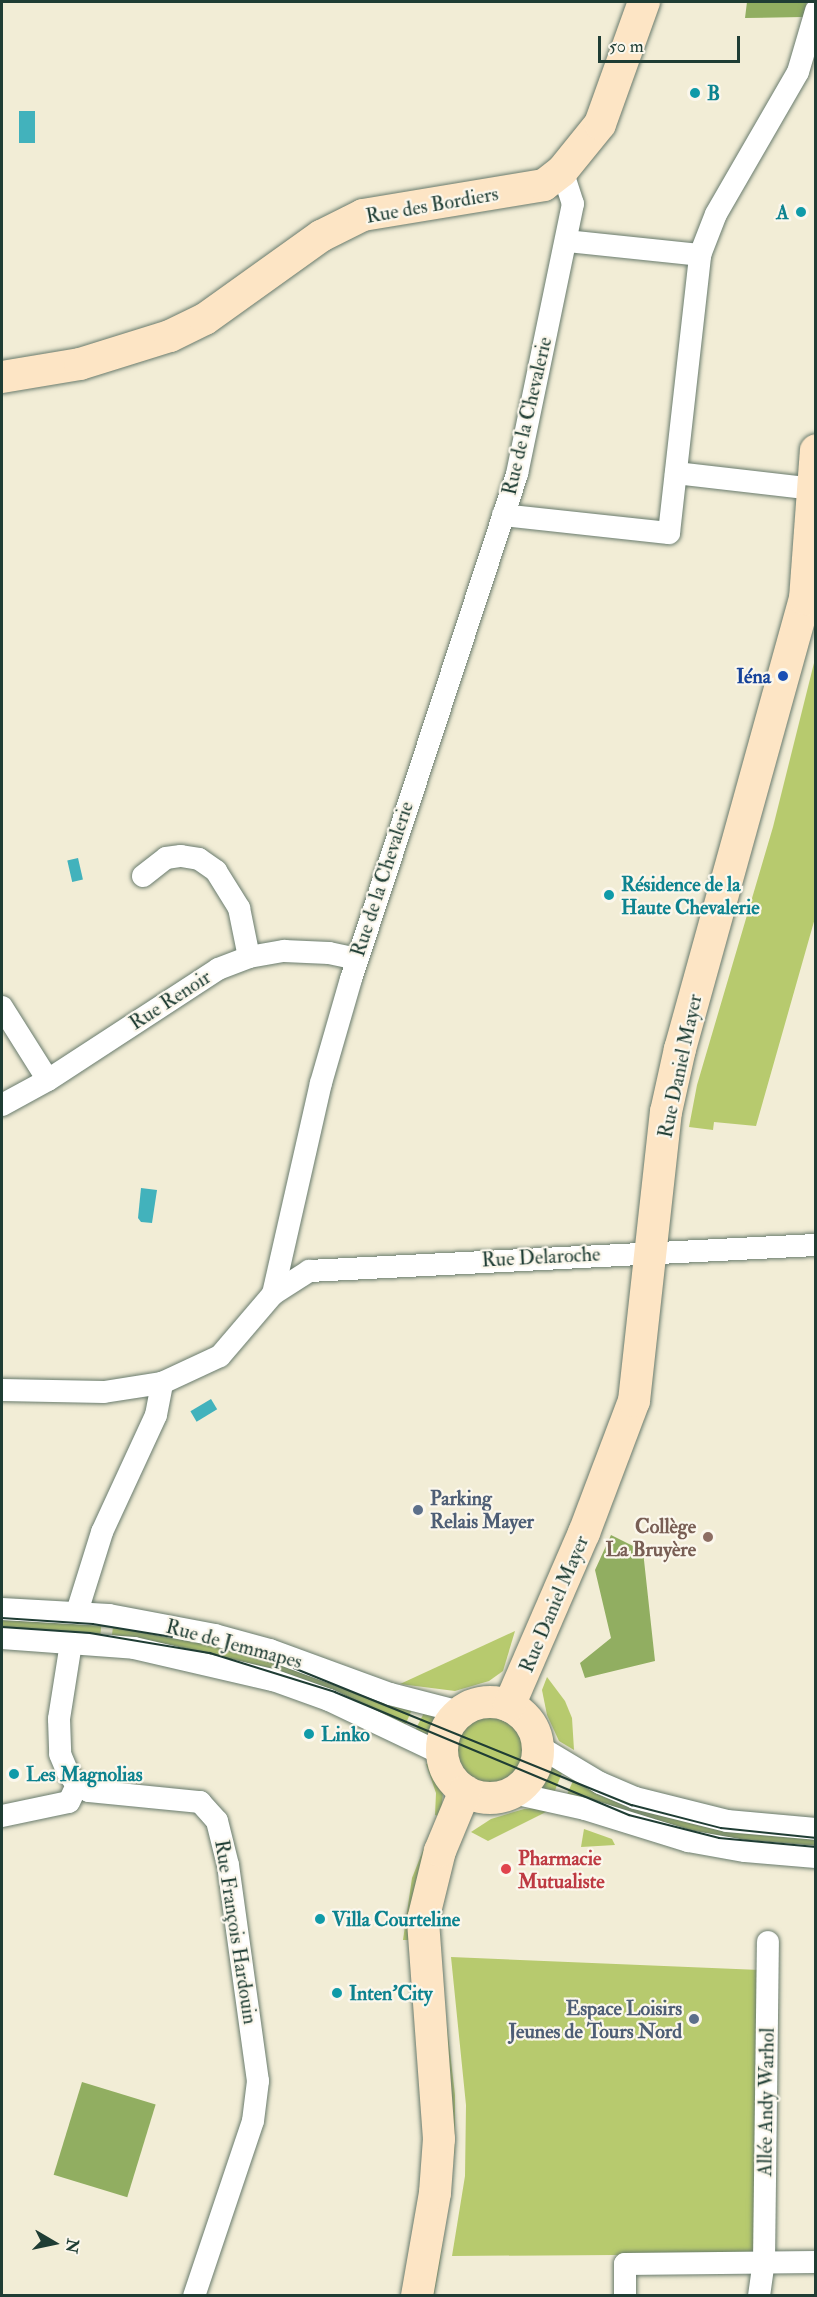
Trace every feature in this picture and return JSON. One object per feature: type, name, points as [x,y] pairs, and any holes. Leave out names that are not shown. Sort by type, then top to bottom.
[{"type":"main road","name":"Rue des Bordiers","points":[[2,377],[80,364],[170,336],[205,319],[321,236],[363,215],[534,189],[562,171],[604,117],[644,2]]},
{"type":"main road","name":"Rue Daniel Mayer","points":[[509,1706],[627,1426],[640,1370],[666,1112],[680,1049],[805,599],[816,450]]},
{"type":"main road","points":[[484,1702],[509,1706],[529,1722],[538,1746],[531,1775],[513,1793],[497,1798],[465,1791],[449,1775],[442,1754],[446,1731],[460,1712],[484,1702]]},
{"type":"main road","points":[[417,2295],[435,2193],[439,2139],[423,1920],[440,1851],[465,1791]]},
{"type":"street","points":[[503,515],[669,533],[700,255],[716,214],[798,72],[816,11]]},
{"type":"street","name":"Rue de la Chevalerie","points":[[2,1390],[104,1392],[162,1383],[200,1369],[220,1356],[273,1294],[321,1083],[357,959],[517,474],[573,204],[562,171]]},
{"type":"street","points":[[567,241],[700,255]]},
{"type":"street","points":[[676,473],[814,489]]},
{"type":"street","points":[[143,876],[166,858],[181,856],[199,860],[216,871],[238,908],[249,957]]},
{"type":"street","name":"Rue Renoir","points":[[2,1106],[48,1080],[218,969],[249,957],[306,951],[357,959]]},
{"type":"street","points":[[2,1007],[48,1080]]},
{"type":"street","name":"Rue Delaroche","points":[[273,1294],[309,1270],[816,1245]]},
{"type":"street","points":[[77,1612],[102,1532],[156,1414],[162,1383]]},
{"type":"street","name":"Rue de Jemmapes","points":[[2,1610],[77,1612],[215,1635],[270,1650],[390,1694],[460,1712]]},
{"type":"street","name":"Rue de Jemmapes","points":[[2,1638],[134,1648],[273,1680],[329,1700],[442,1754]]},
{"type":"street","points":[[2,1816],[73,1794],[60,1754],[59,1719],[71,1643]]},
{"type":"street","points":[[538,1746],[600,1783],[635,1798],[727,1821],[816,1829]]},
{"type":"street","name":"Rue François Hardouin","points":[[73,1794],[90,1791],[193,1799],[209,1810],[222,1836],[258,2081],[253,2121],[194,2295]]},
{"type":"street","points":[[513,1793],[585,1809],[688,1841],[745,1851],[816,1857]]},
{"type":"street","name":"Allée Andy Warhol","points":[[759,2295],[764,2262],[768,1942]]},
{"type":"street","points":[[625,2295],[625,2264],[816,2262]]},
{"type":"green space","points":[[747,2],[807,2],[803,17],[745,18]]},
{"type":"green space","points":[[815,659],[815,918],[756,1126],[714,1122],[713,1130],[689,1127],[697,1085],[773,827]]},
{"type":"green space","points":[[611,1535],[643,1551],[655,1661],[585,1678],[580,1663],[611,1638],[595,1570]]},
{"type":"green space","points":[[2,1614],[102,1617],[100,1639],[2,1633]]},
{"type":"green space","points":[[114,1621],[200,1637],[414,1705],[403,1730],[111,1641]]},
{"type":"green space","points":[[515,1631],[503,1671],[489,1681],[455,1691],[400,1684]]},
{"type":"green space","points":[[547,1677],[565,1701],[572,1718],[574,1750],[559,1741],[547,1715],[542,1690]]},
{"type":"green space","points":[[426,1709],[440,1716],[427,1742],[413,1735]]},
{"type":"green space","points":[[497,1715],[517,1725],[525,1738],[527,1752],[525,1766],[517,1779],[504,1787],[483,1789],[463,1779],[455,1766],[453,1745],[463,1725],[476,1717]]},
{"type":"green space","points":[[432,1763],[443,1792],[441,1817],[435,1815],[436,1793],[426,1764]]},
{"type":"green space","points":[[548,1765],[563,1771],[553,1794],[539,1788]]},
{"type":"green space","points":[[576,1774],[815,1834],[815,1852],[731,1845],[565,1799]]},
{"type":"green space","points":[[545,1808],[548,1811],[488,1841],[471,1832],[491,1819],[524,1809]]},
{"type":"green space","points":[[584,1829],[612,1839],[615,1845],[581,1847]]},
{"type":"green space","points":[[430,1833],[410,1940],[403,1940],[412,1878]]},
{"type":"green space","points":[[451,1957],[760,1970],[755,2254],[452,2256],[465,2176],[466,2105]]},
{"type":"green space","points":[[444,2002],[455,2095],[455,2148],[440,2262],[434,2295],[429,2296]]},
{"type":"green space","points":[[82,2082],[156,2105],[127,2197],[54,2175]]},
{"type":"water","points":[[19,111],[35,111],[35,143],[19,143]]},
{"type":"water","points":[[78,858],[83,879],[72,882],[67,860]]},
{"type":"water","points":[[141,1188],[157,1190],[152,1223],[141,1222],[138,1218]]},
{"type":"water","points":[[211,1399],[217,1409],[197,1422],[190,1411]]},
{"type":"tram line","points":[[2,1618],[93,1624],[172,1637]]},
{"type":"tram line","points":[[2,1627],[90,1633],[210,1653],[335,1692],[629,1815],[719,1838],[816,1847]]},
{"type":"tram line","points":[[294,1668],[632,1805],[721,1828],[816,1838]]},
{"type":"place","name":"B","points":[[695,93]]},
{"type":"place","name":"A","points":[[801,212]]},
{"type":"place","name":"Iéna","points":[[783,676]]},
{"type":"place","name":"Résidence de la Haute Chevalerie","points":[[609,895]]},
{"type":"place","name":"Parking Relais Mayer","points":[[418,1510]]},
{"type":"place","name":"Collège La Bruyère","points":[[708,1537]]},
{"type":"place","name":"Linko","points":[[309,1734]]},
{"type":"place","name":"Les Magnolias","points":[[14,1774]]},
{"type":"place","name":"Pharmacie Mutualiste","points":[[506,1869]]},
{"type":"place","name":"Villa Courteline","points":[[320,1919]]},
{"type":"place","name":"Inten'City","points":[[337,1993]]},
{"type":"place","name":"Espace Loisirs Jeunes de Tours Nord","points":[[694,2019]]}]
